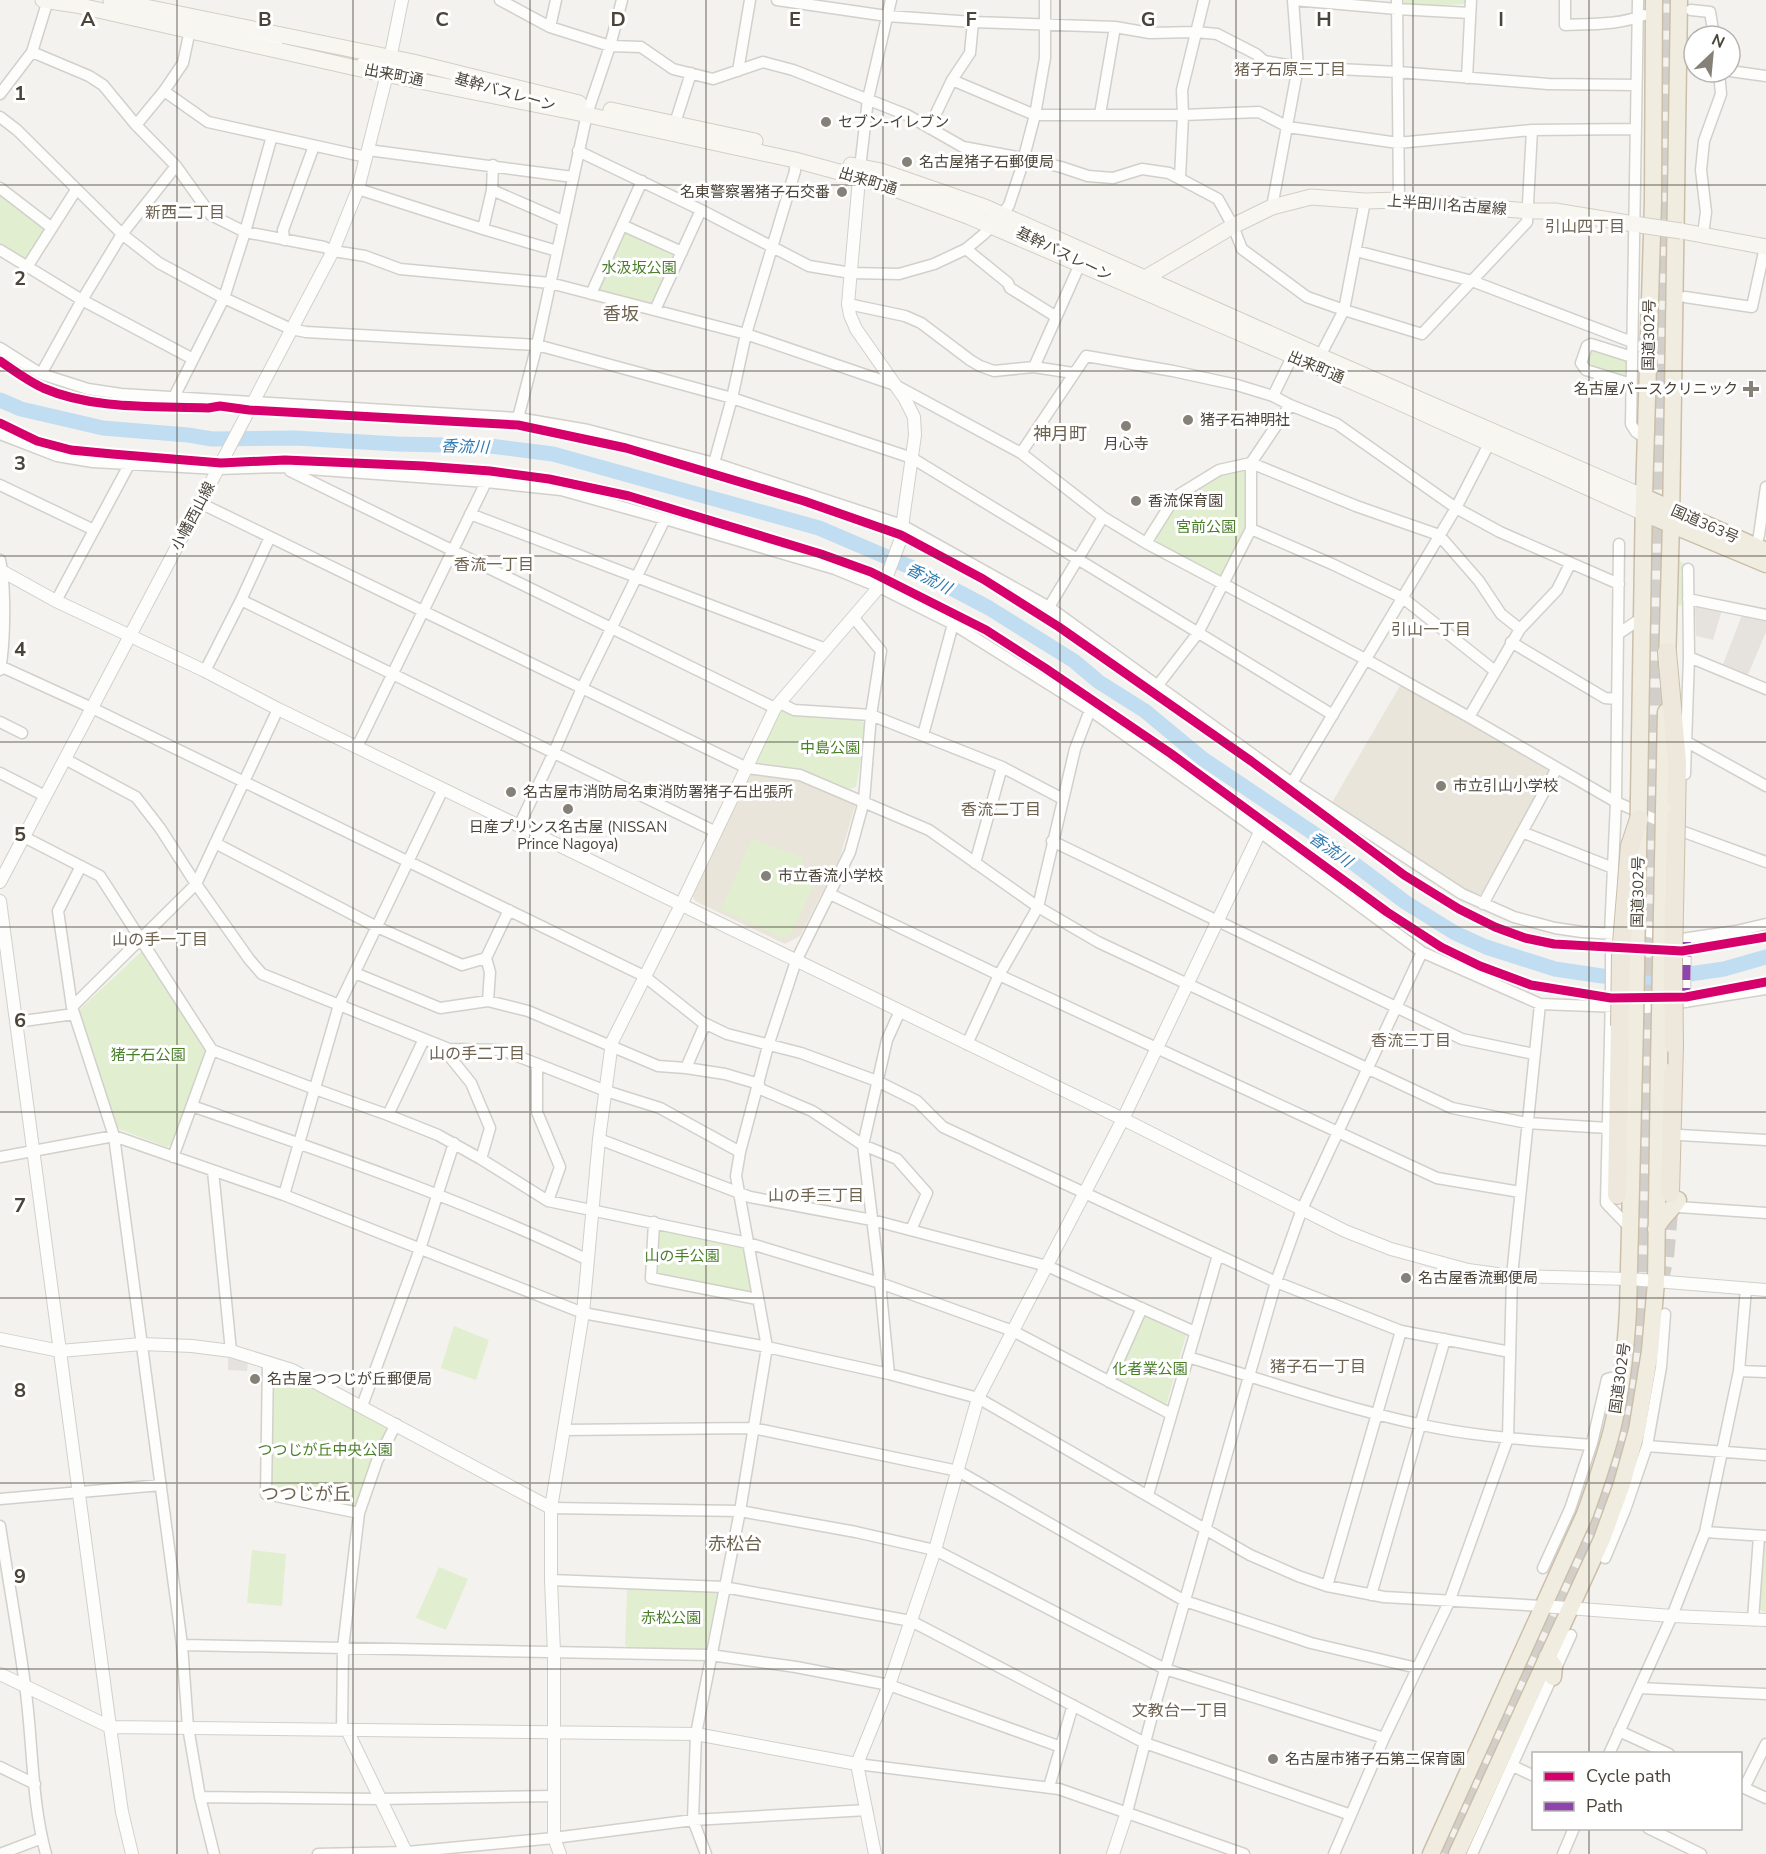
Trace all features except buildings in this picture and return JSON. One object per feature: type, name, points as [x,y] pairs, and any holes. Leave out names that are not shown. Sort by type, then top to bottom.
[{"type":"highway","name":"国道302号","points":[[1639,819],[1644,505],[1653,201],[1653,5]]},
{"type":"highway","name":"国道302号","points":[[1667,652],[1671,516],[1677,430],[1685,5]]},
{"type":"highway","name":"国道363号","points":[[1644,505],[1761,549]]},
{"type":"highway","name":"国道363号","points":[[1671,516],[1766,564]]},
{"type":"highway","points":[[1656,1229],[1663,1216],[1673,1208],[1674,1045],[1682,945],[1681,843],[1675,820],[1677,762],[1667,652]]},
{"type":"highway","points":[[1617,1195],[1628,1025],[1621,955],[1630,846],[1639,819]]},
{"type":"highway","name":"国道302号","points":[[1457,1854],[1547,1657],[1616,1518],[1622,1484],[1637,1430],[1652,1338],[1656,1282],[1659,1064],[1675,820]]},
{"type":"highway","name":"国道302号","points":[[1431,1854],[1578,1530],[1608,1444],[1626,1347],[1630,1279],[1628,1025]]},
{"type":"highway","points":[[1652,1338],[1662,1352]]},
{"type":"highway","points":[[1547,1657],[1554,1666],[1553,1677]]},
{"type":"main road","name":"出来町通","points":[[46,0],[365,70],[413,62],[584,110],[675,123],[798,150],[860,172],[876,182],[970,218],[1024,224],[1320,356],[1492,438],[1644,505]]},
{"type":"main road","name":"出来町通","points":[[111,0],[795,160],[860,172],[881,171],[968,200],[997,221],[1080,264],[1292,357],[1492,438]]},
{"type":"main road","name":"上半田川名古屋線","points":[[1144,278],[1233,226],[1272,207],[1311,197],[1365,201],[1399,200],[1528,211],[1555,211],[1766,247]]},
{"type":"street","points":[[0,94],[32,52],[46,0]]},
{"type":"street","name":"小幡西山線","points":[[0,882],[333,251],[358,189],[402,0]]},
{"type":"street","points":[[500,0],[550,27],[610,46],[641,47],[674,69],[691,74],[713,79],[763,63],[794,70],[907,115],[963,147],[1023,158],[1088,176],[1113,178],[1142,169],[1169,173],[1218,199],[1233,226],[1242,249],[1307,297],[1422,334],[1527,222],[1532,130]]},
{"type":"street","points":[[550,27],[556,0]]},
{"type":"street","points":[[518,418],[537,345],[573,177],[584,110],[610,46],[622,0]]},
{"type":"street","points":[[738,71],[750,0]]},
{"type":"street","points":[[777,0],[887,16],[973,22],[1114,27],[1150,33],[1217,34],[1256,54],[1263,61],[1298,67],[1548,84],[1636,85]]},
{"type":"street","points":[[560,1854],[554,1838],[552,1508],[583,1313],[599,1139],[612,1041],[778,705],[879,587],[887,576],[900,541],[915,435],[914,417],[856,329],[848,304],[868,99],[891,0]]},
{"type":"street","points":[[578,151],[701,210],[809,266],[851,273],[899,274],[934,264],[966,249],[997,221],[1009,205],[1035,115],[1045,58],[1045,0]]},
{"type":"street","points":[[1180,178],[1182,90],[1204,0]]},
{"type":"street","points":[[1272,207],[1298,67],[1293,0],[1397,5],[1470,13]]},
{"type":"street","points":[[1467,78],[1471,0]]},
{"type":"street","points":[[1565,0],[1565,25],[1637,18],[1653,5]]},
{"type":"street","points":[[1638,0],[1635,129],[1637,225],[1631,424],[1635,432],[1646,439]]},
{"type":"street","points":[[1397,5],[1399,200]]},
{"type":"street","points":[[1685,5],[1710,12],[1712,24]]},
{"type":"street","points":[[929,128],[952,81],[970,53],[973,22]]},
{"type":"street","points":[[1100,114],[1114,27]]},
{"type":"street","points":[[136,125],[183,63],[190,30]]},
{"type":"street","points":[[32,52],[89,76],[103,85],[136,125],[176,166],[211,215],[245,232],[365,256],[400,269],[550,283],[746,334],[895,385],[1022,453],[1103,517],[1146,543],[1365,659],[1616,802],[1675,820],[1766,862]]},
{"type":"street","points":[[1742,73],[1766,76]]},
{"type":"street","points":[[675,123],[691,74]]},
{"type":"street","points":[[952,81],[1035,115],[1183,115],[1259,112],[1288,127],[1398,143],[1532,130],[1635,129]]},
{"type":"street","points":[[1703,235],[1706,212],[1702,161],[1707,128],[1721,94],[1720,84]]},
{"type":"street","points":[[164,91],[208,122],[314,146],[367,154],[494,165],[573,177]]},
{"type":"street","points":[[0,117],[17,130],[122,234],[159,263],[224,298],[291,329],[537,345],[732,398],[912,458],[1333,715]]},
{"type":"street","points":[[174,397],[224,298],[272,136]]},
{"type":"street","points":[[284,240],[283,231],[314,146]]},
{"type":"street","points":[[714,463],[732,398],[746,334],[795,171],[795,160]]},
{"type":"street","points":[[483,229],[492,190],[494,165]]},
{"type":"street","points":[[41,374],[122,234],[176,166]]},
{"type":"street","points":[[591,294],[642,181]]},
{"type":"street","points":[[0,188],[52,228]]},
{"type":"street","points":[[358,189],[557,251]]},
{"type":"street","points":[[27,267],[76,190]]},
{"type":"street","points":[[492,190],[563,221]]},
{"type":"street","points":[[1320,356],[1344,310],[1365,201]]},
{"type":"street","points":[[655,310],[701,210]]},
{"type":"street","name":"基幹バスレーン","points":[[997,221],[1052,246],[1123,283]]},
{"type":"street","points":[[622,225],[682,252]]},
{"type":"street","points":[[1686,297],[1752,307],[1766,247]]},
{"type":"street","points":[[966,249],[1008,283],[1010,288],[1055,316]]},
{"type":"street","points":[[0,250],[82,300],[193,358]]},
{"type":"street","points":[[1356,251],[1472,281],[1632,342]]},
{"type":"street","points":[[1034,367],[1080,264]]},
{"type":"street","points":[[848,304],[905,316],[921,323],[980,366],[994,371],[1034,367],[1073,373]]},
{"type":"street","points":[[1631,384],[1586,370],[1581,363],[1587,346],[1591,344],[1632,357]]},
{"type":"street","points":[[0,348],[41,374],[88,389],[121,394],[518,418],[588,430],[714,463],[902,525],[1049,607],[1292,783],[1462,894],[1483,904],[1555,928],[1610,934],[1644,931],[1682,945],[1766,924]]},
{"type":"street","points":[[1022,453],[1086,356],[1238,385],[1273,396],[1337,424],[1456,508],[1500,532],[1619,584]]},
{"type":"street","points":[[1273,396],[1292,357]]},
{"type":"street","points":[[1158,685],[1198,633],[1251,529],[1251,463],[1290,405]]},
{"type":"street","points":[[0,434],[57,456],[93,462],[281,467],[486,482],[561,490],[835,569],[879,587],[953,624],[1090,710],[1422,952],[1540,1004],[1647,1008],[1684,1000],[1766,989]]},
{"type":"street","points":[[1292,783],[1456,508],[1492,438]]},
{"type":"street","points":[[1146,543],[1175,497],[1219,470],[1251,463],[1356,506],[1439,536],[1479,581],[1501,614],[1520,629]]},
{"type":"street","points":[[56,601],[130,464]]},
{"type":"street","points":[[281,467],[611,628],[778,705],[794,710],[871,715],[1002,767],[1063,798]]},
{"type":"street","points":[[357,747],[486,482]]},
{"type":"street","points":[[0,485],[94,530]]},
{"type":"street","points":[[1761,549],[1760,535],[1766,487]]},
{"type":"street","points":[[200,503],[747,768],[800,775],[929,830],[1038,907],[1098,942],[1452,1108],[1527,1123],[1608,1128]]},
{"type":"street","points":[[470,514],[826,648]]},
{"type":"street","points":[[1049,607],[1103,517]]},
{"type":"street","points":[[519,826],[582,688],[665,519]]},
{"type":"street","points":[[1251,529],[1332,564],[1402,598],[1496,671]]},
{"type":"street","points":[[205,671],[270,537]]},
{"type":"street","points":[[1619,544],[1616,802],[1610,934],[1611,996],[1606,1203],[1631,1229]]},
{"type":"street","points":[[1469,717],[1511,642],[1520,629],[1557,590],[1570,564]]},
{"type":"street","points":[[1,567],[56,601],[205,671],[278,709],[1123,1119],[1345,1231],[1391,1249],[1468,1270],[1512,1276],[1630,1279],[1766,1290]]},
{"type":"street","points":[[1,567],[3,624],[0,667],[92,708],[644,976],[705,1024],[727,1034],[801,1053],[877,1081],[916,1101],[943,1127],[1276,1282],[1401,1331],[1510,1352]]},
{"type":"street","points":[[1675,820],[1687,742],[1689,657],[1687,572]]},
{"type":"street","points":[[1688,599],[1766,615]]},
{"type":"street","points":[[241,600],[716,832]]},
{"type":"street","points":[[1668,602],[1688,621]]},
{"type":"street","points":[[1618,634],[1643,617]]},
{"type":"street","points":[[706,1854],[693,1820],[696,1734],[740,1511],[767,1347],[736,1176],[740,1152],[768,1046],[796,961],[850,852],[864,801],[871,715],[881,651],[854,618]]},
{"type":"street","points":[[923,735],[953,624]]},
{"type":"street","points":[[1511,642],[1605,698],[1617,699]]},
{"type":"street","points":[[1689,657],[1766,689]]},
{"type":"street","points":[[16,1022],[73,1010],[196,884],[278,709]]},
{"type":"street","points":[[967,1044],[999,975],[1038,907],[1075,749],[1090,710]]},
{"type":"street","points":[[0,722],[22,733]]},
{"type":"street","points":[[1687,742],[1766,786]]},
{"type":"street","points":[[64,759],[136,797],[160,828],[249,959],[262,974],[449,1049],[501,1050],[660,1108],[740,1152]]},
{"type":"street","points":[[975,863],[1002,767]]},
{"type":"street","points":[[1483,904],[1557,768]]},
{"type":"street","points":[[0,773],[45,796]]},
{"type":"street","points":[[284,1195],[339,1005],[443,789]]},
{"type":"street","points":[[875,1854],[857,1764],[889,1685],[935,1550],[978,1398],[1123,1119],[1260,832]]},
{"type":"street","points":[[1522,832],[1613,868]]},
{"type":"street","points":[[24,837],[100,876],[212,1050],[388,1115],[454,1143],[548,1200],[748,1243],[880,1283],[1013,1331],[1171,1414]]},
{"type":"street","points":[[1052,841],[1462,1039],[1534,1054]]},
{"type":"street","points":[[215,843],[377,927],[462,965],[486,958]]},
{"type":"street","points":[[81,866],[58,911],[73,1010],[114,1136],[182,1645],[188,1727],[200,1797],[214,1854]]},
{"type":"street","points":[[830,894],[1437,1178],[1520,1192]]},
{"type":"street","points":[[0,901],[110,1727],[122,1812],[132,1854]]},
{"type":"street","points":[[488,1001],[490,972],[486,958],[508,910]]},
{"type":"street","points":[[1682,945],[1684,1000],[1680,1135],[1674,1197],[1678,1207],[1766,1214]]},
{"type":"street","points":[[1113,1854],[1276,1282],[1302,1209],[1422,952]]},
{"type":"street","points":[[355,973],[440,1008],[488,1001],[528,1011],[658,1066],[725,1074],[758,1086],[812,1111],[862,1145],[897,1159],[927,1193],[911,1230]]},
{"type":"street","points":[[1334,1854],[1384,1738],[1449,1602],[1508,1438],[1512,1276],[1540,1004]]},
{"type":"street","points":[[889,1374],[862,1145],[887,1040],[900,1011]]},
{"type":"street","points":[[686,1068],[705,1024]]},
{"type":"street","points":[[388,1115],[424,1039]]},
{"type":"street","points":[[441,1046],[471,1083],[490,1128],[481,1159]]},
{"type":"street","points":[[173,1157],[212,1050]]},
{"type":"street","points":[[537,1064],[537,1112],[560,1167],[548,1200]]},
{"type":"street","points":[[192,1106],[437,1194],[588,1260]]},
{"type":"street","points":[[1680,1135],[1766,1140]]},
{"type":"street","points":[[0,1157],[114,1136],[284,1195],[583,1313],[767,1347],[889,1374],[978,1398],[1250,1555],[1327,1586],[1371,1595],[1449,1602],[1760,1620],[1762,1536],[1706,1532]]},
{"type":"street","points":[[599,1139],[750,1197],[872,1220],[1047,1266],[1196,1332]]},
{"type":"street","points":[[362,1406],[420,1249],[454,1143]]},
{"type":"street","points":[[213,1171],[231,1351]]},
{"type":"street","points":[[654,1222],[651,1278],[757,1299]]},
{"type":"street","points":[[1148,1496],[1218,1255]]},
{"type":"street","points":[[1610,1752],[1672,1616],[1706,1532],[1739,1371],[1746,1288]]},
{"type":"street","points":[[1109,1382],[1142,1308]]},
{"type":"street","points":[[1605,1558],[1616,1518],[1647,1446],[1662,1352],[1665,1314]]},
{"type":"street","points":[[1327,1586],[1401,1331]]},
{"type":"street","points":[[0,1339],[60,1352],[142,1344],[192,1346],[231,1351],[268,1362],[292,1370],[552,1508],[740,1511],[856,1532],[935,1550],[1165,1669],[1384,1738]]},
{"type":"street","points":[[1371,1595],[1445,1340]]},
{"type":"street","points":[[1188,1357],[1377,1414],[1419,1424],[1508,1438],[1591,1445]]},
{"type":"street","points":[[268,1362],[266,1494],[358,1513]]},
{"type":"street","points":[[1739,1371],[1766,1372]]},
{"type":"street","points":[[1543,1568],[1568,1514],[1591,1445],[1608,1379],[1622,1376]]},
{"type":"street","points":[[396,1424],[377,1461],[358,1513],[344,1648],[345,1730],[407,1853]]},
{"type":"street","points":[[564,1431],[753,1428],[958,1471],[1185,1601],[1311,1643],[1417,1668]]},
{"type":"street","points":[[1647,1446],[1766,1455]]},
{"type":"street","points":[[0,1499],[160,1485]]},
{"type":"street","points":[[1568,1514],[1578,1530]]},
{"type":"street","points":[[0,1526],[26,1686],[34,1784],[46,1854]]},
{"type":"street","points":[[551,1580],[724,1587],[911,1621],[1145,1743],[1351,1815]]},
{"type":"street","points":[[1472,1854],[1571,1635]]},
{"type":"street","points":[[182,1645],[710,1655],[889,1685],[1061,1747]]},
{"type":"street","points":[[0,1674],[110,1727],[696,1734],[857,1764],[1059,1789],[1244,1854]]},
{"type":"street","points":[[1639,1688],[1766,1694]]},
{"type":"street","points":[[1049,1787],[1073,1705]]},
{"type":"street","points":[[1619,1731],[1665,1752]]},
{"type":"street","points":[[1766,1744],[1742,1787],[1766,1798]]},
{"type":"street","points":[[1513,1766],[1532,1776]]},
{"type":"street","points":[[0,1767],[34,1784]]},
{"type":"street","points":[[200,1797],[379,1799],[554,1796]]},
{"type":"street","points":[[318,1854],[407,1853],[554,1838],[693,1820],[867,1810]]},
{"type":"street","points":[[1563,1854],[1573,1830]]},
{"type":"street","points":[[1652,1830],[1701,1854]]},
{"type":"street","points":[[0,1854],[42,1838]]},
{"type":"shaded area","points":[[1697,605],[1722,610],[1713,640],[1696,636],[1695,609]]},
{"type":"shaded area","points":[[1742,615],[1766,620],[1766,632],[1747,677],[1722,667]]},
{"type":"shaded area","name":"市立引山小学校","points":[[1401,684],[1551,769],[1482,893],[1476,895],[1459,888],[1331,804]]},
{"type":"shaded area","name":"市立香流小学校","points":[[752,773],[802,779],[852,800],[855,806],[840,857],[800,936],[785,944],[695,901],[692,894]]},
{"type":"shaded area","points":[[228,1358],[248,1361],[247,1371],[228,1370]]},
{"type":"green space","points":[[1404,0],[1468,0],[1463,4],[1408,7],[1404,4]]},
{"type":"green space","points":[[0,193],[44,227],[44,233],[28,259],[23,260],[0,246]]},
{"type":"green space","name":"水汲坂公園","points":[[626,231],[676,254],[655,301],[650,303],[601,291],[599,286]]},
{"type":"green space","points":[[1592,349],[1626,360],[1625,376],[1589,367],[1586,363]]},
{"type":"green space","name":"宮前公園","points":[[1243,470],[1247,473],[1247,529],[1224,574],[1218,575],[1158,543],[1155,538],[1179,500],[1218,475]]},
{"type":"green space","points":[[1672,557],[1685,564],[1685,570],[1681,570],[1681,577],[1684,577],[1684,603],[1680,606],[1675,604]]},
{"type":"green space","name":"中島公園","points":[[779,708],[793,714],[859,720],[867,724],[856,787],[850,789],[798,768],[758,764],[757,758]]},
{"type":"green space","points":[[752,839],[804,858],[798,875],[815,882],[792,933],[784,939],[721,909]]},
{"type":"green space","name":"猪子石公園","points":[[141,952],[148,954],[208,1051],[172,1144],[167,1147],[116,1128],[78,1011]]},
{"type":"green space","name":"山の手公園","points":[[658,1229],[738,1244],[744,1249],[752,1288],[749,1293],[655,1274]]},
{"type":"green space","name":"化者業公園","points":[[1143,1316],[1186,1335],[1166,1406],[1116,1380]]},
{"type":"green space","points":[[454,1326],[489,1340],[476,1380],[441,1368]]},
{"type":"green space","name":"つつじが丘中央公園","points":[[268,1363],[396,1424],[359,1513],[266,1494]]},
{"type":"green space","points":[[1766,1541],[1766,1612],[1759,1608],[1763,1543]]},
{"type":"green space","points":[[252,1550],[286,1554],[282,1606],[247,1603]]},
{"type":"green space","points":[[439,1567],[468,1579],[446,1630],[416,1618]]},
{"type":"green space","name":"赤松公園","points":[[630,1587],[715,1590],[718,1593],[704,1650],[628,1648],[625,1645],[627,1590]]},
{"type":"waterway","name":"香流川","points":[[0,400],[21,409],[103,428],[212,439],[295,438],[397,444],[490,446],[553,454],[819,528],[915,569],[989,608],[1074,661],[1099,682],[1145,711],[1203,759],[1316,835],[1405,902],[1455,933],[1486,947],[1555,969],[1602,976],[1655,979],[1724,969],[1766,957]]},
{"type":"tunnel","points":[[1445,1854],[1522,1689],[1602,1506],[1625,1442],[1640,1359],[1647,1257],[1659,560],[1658,464],[1670,0]]},
{"type":"tunnel","points":[[1659,1283],[1665,1258],[1670,1201]]},
{"type":"marked path","points":[[1686,1003],[1687,938]]},
{"type":"cycle path","points":[[0,361],[43,388],[83,400],[124,406],[208,408],[220,406],[249,410],[518,425],[626,448],[804,501],[901,535],[983,579],[1059,627],[1251,761],[1404,875],[1459,909],[1495,927],[1525,938],[1554,944],[1682,951],[1766,937]]},
{"type":"cycle path","points":[[0,423],[37,441],[71,450],[221,463],[285,460],[423,466],[490,471],[549,479],[629,496],[821,554],[871,572],[986,630],[1170,753],[1387,912],[1441,947],[1480,966],[1531,985],[1611,998],[1686,997],[1766,982]]},
{"type":"place","name":"セブン-イレブン","points":[[826,122]]},
{"type":"place","name":"名古屋猪子石郵便局","points":[[907,162]]},
{"type":"place","name":"名東警察署猪子石交番","points":[[842,192]]},
{"type":"place","name":"名古屋バースクリニック","points":[[1751,389]]},
{"type":"place","name":"猪子石神明社","points":[[1188,420]]},
{"type":"place","name":"月心寺","points":[[1126,426]]},
{"type":"place","name":"香流保育園","points":[[1136,501]]},
{"type":"place","name":"市立引山小学校","points":[[1441,786]]},
{"type":"place","name":"名古屋市消防局名東消防署猪子石出張所","points":[[511,792]]},
{"type":"place","name":"日産プリンス名古屋 (NISSAN Prince Nagoya)","points":[[568,809]]},
{"type":"place","name":"市立香流小学校","points":[[766,876]]},
{"type":"place","name":"名古屋香流郵便局","points":[[1406,1278]]},
{"type":"place","name":"名古屋つつじが丘郵便局","points":[[255,1379]]},
{"type":"place","name":"名古屋市猪子石第二保育園","points":[[1273,1759]]},
{"type":"district","name":"猪子石原三丁目","points":[[1290,69]]},
{"type":"district","name":"新西二丁目","points":[[185,212]]},
{"type":"district","name":"引山四丁目","points":[[1585,226]]},
{"type":"district","name":"香坂","points":[[621,314]]},
{"type":"district","name":"神月町","points":[[1060,434]]},
{"type":"district","name":"香流一丁目","points":[[494,564]]},
{"type":"district","name":"引山一丁目","points":[[1431,629]]},
{"type":"district","name":"香流二丁目","points":[[1001,809]]},
{"type":"district","name":"山の手一丁目","points":[[160,939]]},
{"type":"district","name":"香流三丁目","points":[[1411,1040]]},
{"type":"district","name":"山の手二丁目","points":[[477,1053]]},
{"type":"district","name":"山の手三丁目","points":[[816,1195]]},
{"type":"district","name":"猪子石一丁目","points":[[1318,1366]]},
{"type":"district","name":"つつじが丘","points":[[306,1494]]},
{"type":"district","name":"赤松台","points":[[735,1544]]},
{"type":"district","name":"文教台一丁目","points":[[1180,1710]]}]
